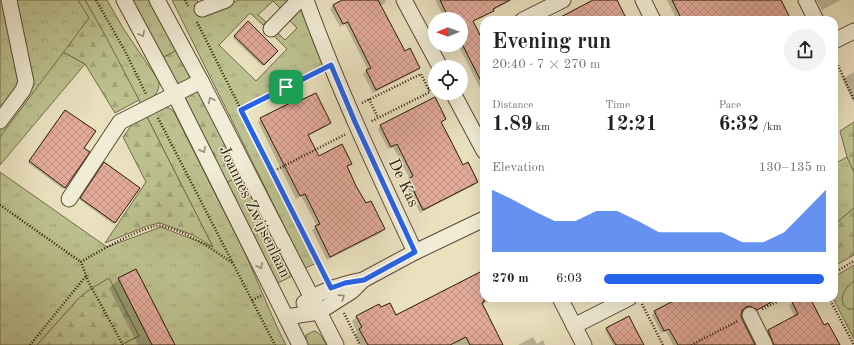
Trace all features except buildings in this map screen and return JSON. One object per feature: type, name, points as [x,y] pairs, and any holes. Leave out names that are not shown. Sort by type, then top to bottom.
[{"type":"street","points":[[0,121],[23,90],[26,82],[9,0]]},
{"type":"street","name":"Joannes Zwijsenlaan","points":[[124,0],[175,95],[300,345]]},
{"type":"street","name":"Joannes Zwijsenlaan","points":[[157,0],[201,81],[336,345]]},
{"type":"street","points":[[195,11],[226,0]]},
{"type":"street","points":[[271,29],[299,0]]},
{"type":"street","name":"De Kas","points":[[306,0],[349,109],[415,252]]},
{"type":"street","points":[[404,0],[436,60]]},
{"type":"street","points":[[544,15],[563,0]]},
{"type":"street","points":[[643,0],[651,16]]},
{"type":"street","points":[[806,0],[814,16]]},
{"type":"street","points":[[838,39],[854,31]]},
{"type":"street","points":[[69,199],[120,122],[201,81]]},
{"type":"street","points":[[457,100],[480,144]]},
{"type":"street","points":[[286,317],[312,297],[352,291],[364,280],[415,252],[480,221]]},
{"type":"street","points":[[286,317],[318,312],[334,294]]},
{"type":"street","points":[[562,302],[584,345]]},
{"type":"street","points":[[574,326],[621,302]]},
{"type":"street","points":[[750,315],[765,345]]},
{"type":"path","points":[[96,0],[125,51],[275,345]]},
{"type":"path","points":[[185,0],[195,11],[241,110],[360,345]]},
{"type":"path","points":[[241,110],[331,65]]},
{"type":"path","points":[[838,66],[854,100]]},
{"type":"path","points":[[349,109],[421,74],[428,89]]},
{"type":"path","points":[[272,172],[428,93]]},
{"type":"path","points":[[369,99],[378,118]]},
{"type":"path","points":[[0,205],[81,262],[86,276],[123,345]]},
{"type":"path","points":[[0,210],[5,208]]},
{"type":"path","points":[[81,262],[111,244],[149,228],[161,225],[192,236],[234,263]]},
{"type":"path","points":[[838,271],[854,261]]},
{"type":"path","points":[[30,345],[86,276]]},
{"type":"path","points":[[641,302],[663,345]]},
{"type":"path","points":[[691,345],[777,302]]},
{"type":"path","points":[[832,302],[854,345]]},
{"type":"green space","points":[[0,0],[78,0],[89,18],[0,137]]},
{"type":"green space","points":[[53,0],[85,0],[139,100],[115,113],[85,64],[20,28]]},
{"type":"green space","points":[[85,0],[107,0],[123,28],[159,81],[157,93],[152,98],[141,104]]},
{"type":"green space","points":[[132,0],[151,0],[177,50],[162,58]]},
{"type":"green space","points":[[172,0],[197,0],[203,14],[239,0],[293,0],[282,10],[273,1],[258,15],[266,22],[263,25],[250,13],[219,45],[256,81],[287,49],[273,35],[277,32],[285,40],[297,28],[288,19],[298,8],[304,8],[326,64],[242,106],[317,263],[305,268]]},
{"type":"green space","points":[[20,28],[85,64],[0,165],[0,131]]},
{"type":"green space","points":[[177,50],[190,75],[189,79],[180,85],[162,58]]},
{"type":"green space","points":[[196,90],[199,91],[241,175],[226,183],[183,100],[184,94]]},
{"type":"green space","points":[[162,107],[169,108],[174,112],[245,253],[286,345],[126,345],[125,343],[139,336],[89,290],[80,297],[37,345],[0,345],[0,172],[107,247],[161,227],[213,247],[146,115]]},
{"type":"green space","points":[[146,115],[213,247],[193,235],[160,223],[147,226],[105,243],[146,182],[123,137],[134,122]]},
{"type":"green space","points":[[854,122],[854,172],[847,157],[840,131]]},
{"type":"green space","points":[[847,157],[854,172],[854,208],[838,222],[838,162]]},
{"type":"green space","points":[[241,175],[292,276],[276,284],[226,183]]},
{"type":"green space","points":[[854,208],[854,255],[838,264],[838,222]]},
{"type":"green space","points":[[854,265],[854,339],[835,302],[838,302],[838,275]]},
{"type":"green space","points":[[109,278],[139,336],[120,345],[37,345],[80,297]]},
{"type":"green space","points":[[854,281],[854,309],[848,309],[844,306],[842,298],[845,291]]},
{"type":"green space","points":[[314,331],[323,338],[326,345],[307,345],[306,335]]},
{"type":"route","points":[[331,65],[355,122],[415,252],[364,280],[345,283],[331,288],[241,110],[286,87],[331,65]]}]
